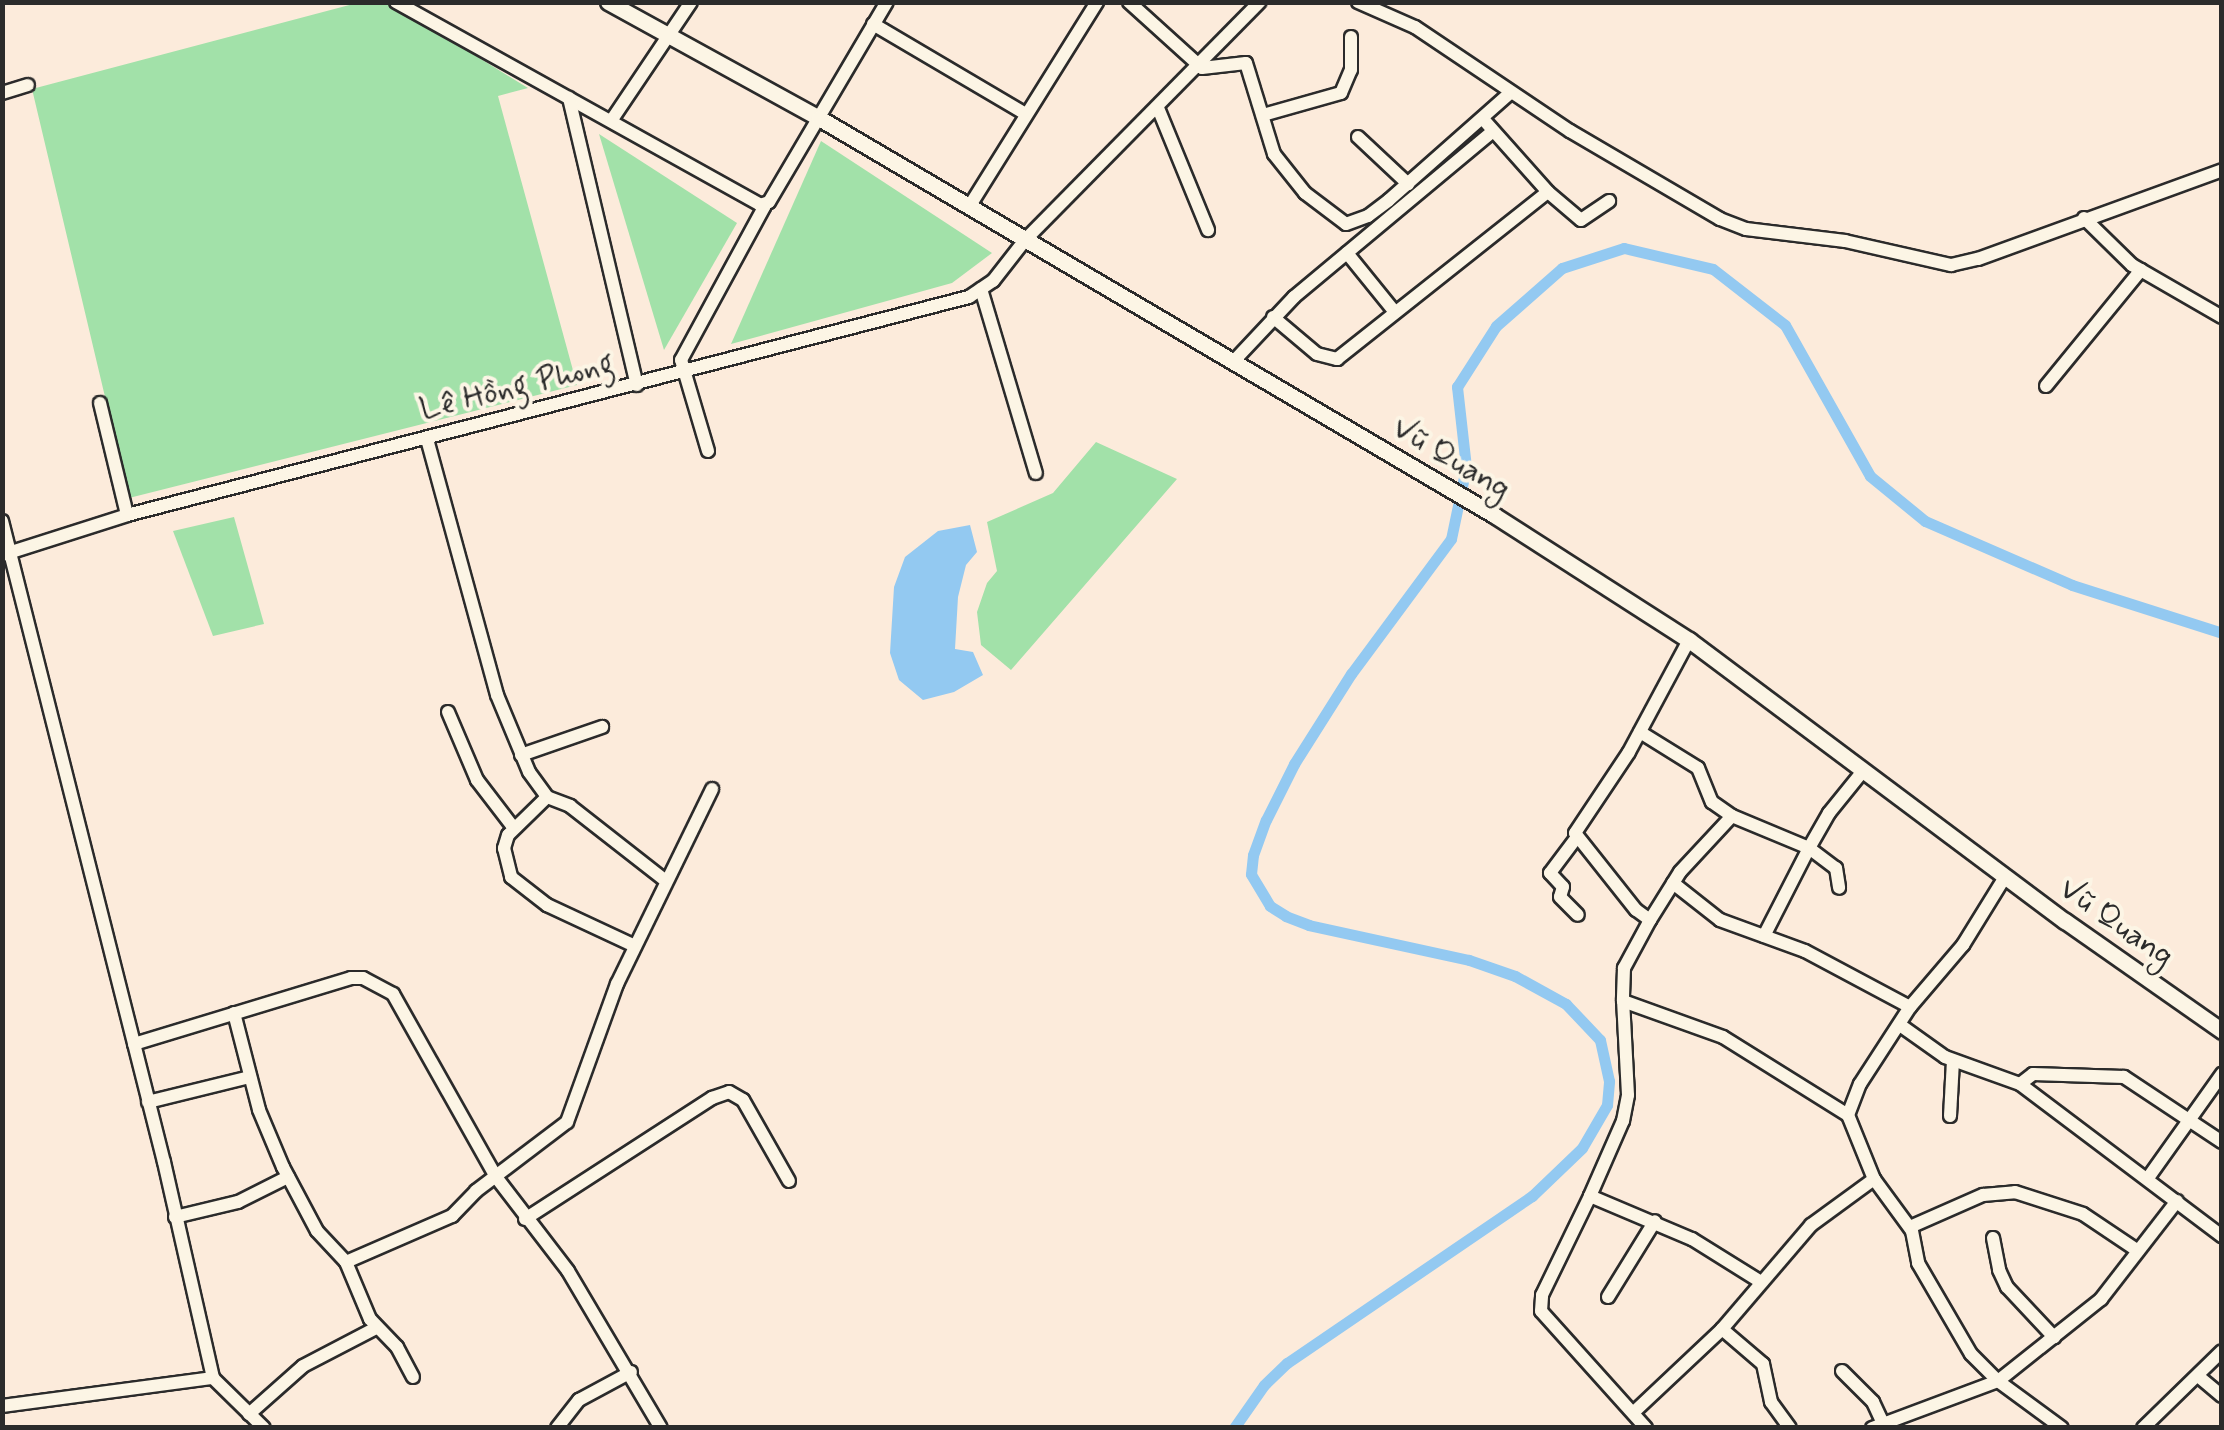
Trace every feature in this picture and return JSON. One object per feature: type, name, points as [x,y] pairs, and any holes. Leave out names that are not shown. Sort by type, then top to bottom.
[{"type":"main road","name":"Vũ Quang","points":[[608,2],[819,118],[1494,516],[1688,640],[2005,877],[2222,1031]]},
{"type":"street","points":[[396,2],[748,202],[760,204],[768,202],[887,2]]},
{"type":"street","points":[[611,121],[691,2]]},
{"type":"street","points":[[970,207],[1024,114],[1097,2]]},
{"type":"street","points":[[1128,2],[1199,66],[1213,70],[1246,63],[1274,154],[1292,179],[1346,224],[1368,216],[1408,184],[1510,92]]},
{"type":"street","name":"Lê Hồng Phong","points":[[6,554],[128,515],[923,311],[981,290],[1025,240],[1260,2]]},
{"type":"street","points":[[1358,2],[1415,27],[1510,92],[1720,219],[1746,229],[1845,242],[1951,265],[1988,256],[2222,170]]},
{"type":"street","points":[[874,24],[1024,114]]},
{"type":"street","points":[[1263,115],[1342,93],[1352,70],[1351,37]]},
{"type":"street","points":[[2,93],[28,85]]},
{"type":"street","points":[[569,98],[637,385]]},
{"type":"street","points":[[1158,108],[1208,230]]},
{"type":"street","points":[[1482,119],[1548,192],[1582,220],[1608,201]]},
{"type":"street","points":[[1233,362],[1273,317],[1493,130]]},
{"type":"street","points":[[1358,136],[1408,184]]},
{"type":"street","points":[[1273,317],[1316,354],[1331,360],[1548,192]]},
{"type":"street","points":[[708,451],[682,360],[764,206],[760,204]]},
{"type":"street","points":[[2084,218],[2140,270],[2222,317]]},
{"type":"street","points":[[1346,253],[1394,311]]},
{"type":"street","points":[[2046,386],[2140,270]]},
{"type":"street","points":[[981,290],[1036,473]]},
{"type":"street","points":[[100,404],[128,515]]},
{"type":"street","points":[[427,439],[497,695],[520,756],[547,797],[570,806],[666,881]]},
{"type":"street","points":[[2,521],[6,554],[134,1044],[213,1378],[264,1428]]},
{"type":"street","points":[[1578,915],[1560,898],[1563,888],[1550,873],[1576,837],[1576,825],[1640,732],[1688,640]]},
{"type":"street","points":[[448,712],[477,780],[513,827]]},
{"type":"street","points":[[520,756],[602,727]]},
{"type":"street","points":[[1640,732],[1698,768],[1712,802],[1732,816],[1809,848],[1836,868],[1839,888]]},
{"type":"street","points":[[1764,936],[1829,812],[1863,771]]},
{"type":"street","points":[[346,1262],[446,1220],[571,1117],[613,994],[712,789]]},
{"type":"street","points":[[547,797],[527,820],[513,827],[504,848],[511,877],[519,887],[635,946]]},
{"type":"street","points":[[1646,1428],[1546,1321],[1540,1305],[1622,1121],[1628,1095],[1622,1001],[1624,968],[1673,883],[1732,816]]},
{"type":"street","points":[[1576,837],[1636,910],[1650,920]]},
{"type":"street","points":[[1848,1115],[1860,1084],[1910,1007],[1963,945],[2005,877]]},
{"type":"street","points":[[1673,883],[1715,917],[1805,951],[1910,1007]]},
{"type":"street","points":[[134,1044],[351,978],[380,985],[393,994],[496,1177],[568,1271],[661,1428]]},
{"type":"street","points":[[1622,1001],[1723,1036],[1848,1115],[1874,1179],[1910,1227],[1918,1263],[1964,1342],[1998,1380],[2062,1428]]},
{"type":"street","points":[[234,1013],[266,1131],[288,1177],[317,1230],[346,1262],[376,1328],[397,1347],[413,1377]]},
{"type":"street","points":[[1900,1025],[1953,1060],[2020,1084],[2222,1236]]},
{"type":"street","points":[[1950,1116],[1953,1060]]},
{"type":"street","points":[[2020,1084],[2032,1074],[2124,1077],[2222,1142]]},
{"type":"street","points":[[2148,1178],[2222,1074]]},
{"type":"street","points":[[148,1102],[250,1077]]},
{"type":"street","points":[[525,1219],[721,1093],[736,1093],[743,1100],[789,1182]]},
{"type":"street","points":[[175,1217],[228,1206],[288,1177]]},
{"type":"street","points":[[1634,1412],[1722,1329],[1820,1216],[1874,1179]]},
{"type":"street","points":[[1910,1227],[1982,1194],[2015,1192],[2083,1214],[2138,1251]]},
{"type":"street","points":[[1590,1196],[1703,1245],[1761,1282]]},
{"type":"street","points":[[1842,1371],[1873,1402],[1878,1425],[1914,1422],[1998,1380],[2100,1299],[2177,1200]]},
{"type":"street","points":[[1608,1297],[1655,1221]]},
{"type":"street","points":[[1994,1238],[1996,1260],[2008,1287],[2054,1336]]},
{"type":"street","points":[[249,1414],[302,1366],[376,1328]]},
{"type":"street","points":[[1722,1329],[1762,1364],[1771,1402],[1790,1428]]},
{"type":"street","points":[[2144,1428],[2222,1351]]},
{"type":"street","points":[[557,1428],[579,1400],[631,1372]]},
{"type":"street","points":[[2198,1376],[2222,1396]]},
{"type":"street","points":[[2,1406],[213,1378]]},
{"type":"green space","points":[[357,3],[390,3],[528,88],[498,96],[577,385],[129,498],[32,89]]},
{"type":"green space","points":[[599,134],[737,223],[664,350]]},
{"type":"green space","points":[[821,141],[992,253],[952,283],[731,344]]},
{"type":"green space","points":[[1096,442],[1177,479],[1011,670],[981,645],[977,612],[987,583],[997,571],[987,522],[1053,493]]},
{"type":"green space","points":[[234,517],[264,624],[213,636],[173,531]]},
{"type":"water","points":[[970,525],[977,552],[966,565],[958,597],[955,649],[973,652],[983,675],[954,692],[923,700],[899,680],[890,653],[894,587],[905,557],[938,531]]},
{"type":"waterway","points":[[1234,1428],[1264,1385],[1287,1363],[1532,1196],[1582,1148],[1607,1105],[1609,1081],[1600,1040],[1566,1004],[1515,976],[1469,960],[1309,925],[1286,916],[1270,906],[1251,874],[1253,855],[1266,820],[1294,764],[1351,674],[1451,539],[1466,467],[1457,387],[1496,326],[1562,268],[1624,248],[1713,269],[1785,325],[1870,476],[1925,521],[2072,585],[2222,633]]}]
